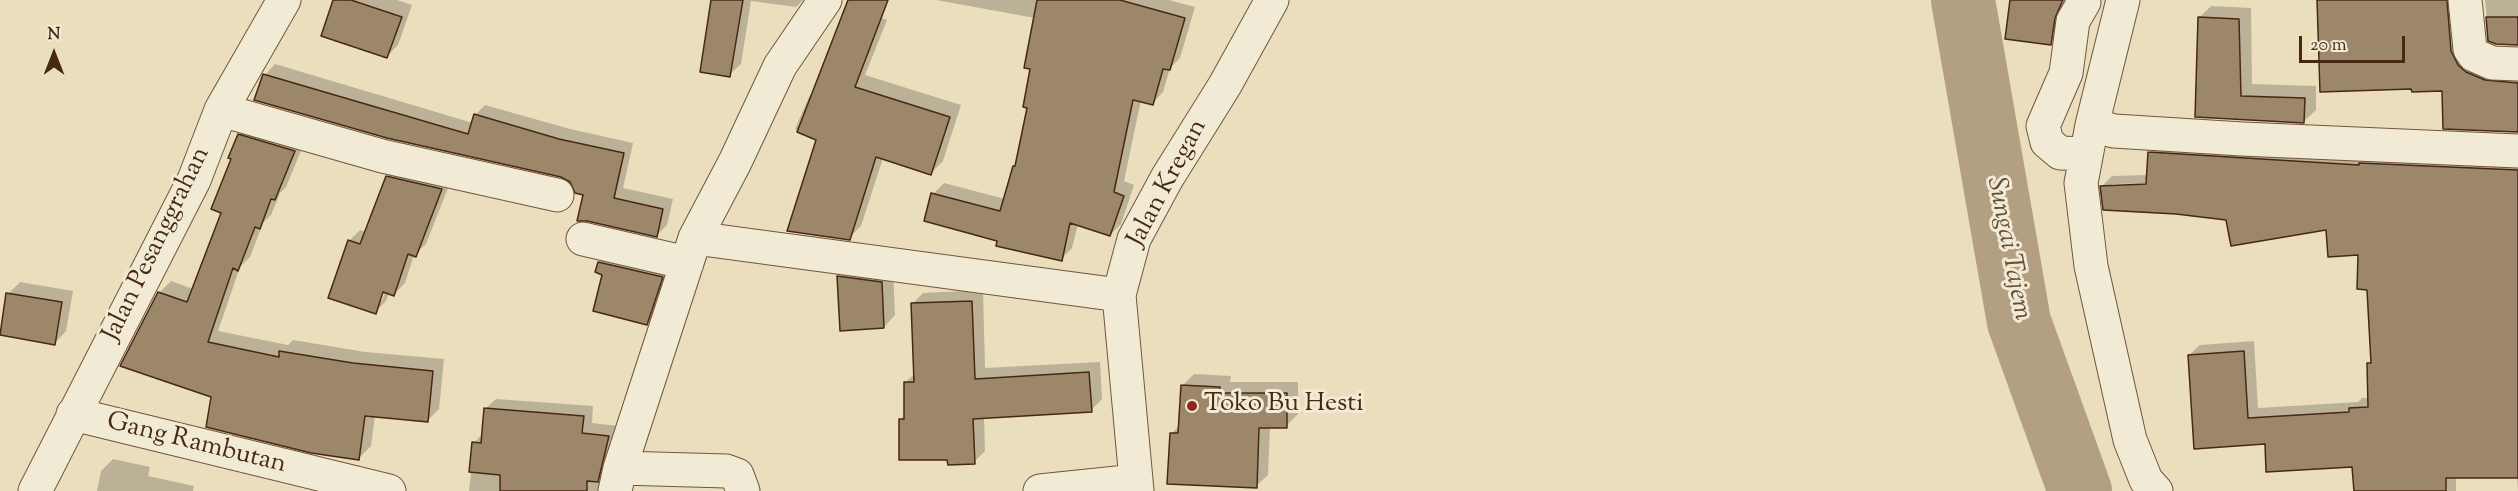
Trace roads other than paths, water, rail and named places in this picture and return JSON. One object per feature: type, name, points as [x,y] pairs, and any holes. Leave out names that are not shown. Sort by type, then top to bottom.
[{"type":"street","name":"Jalan Pesanggrahan","points":[[34,491],[194,180],[221,111],[284,0]]},
{"type":"street","points":[[743,491],[737,475],[726,471],[618,479],[691,250],[780,66],[825,0]]},
{"type":"street","points":[[2123,0],[2089,140],[2081,183],[2091,266],[2130,440],[2151,490]]},
{"type":"street","points":[[2465,0],[2470,49],[2474,55],[2492,63],[2518,64]]},
{"type":"street","name":"Jalan Kregan","points":[[1137,486],[1119,295],[1134,239],[1167,178],[1225,85],[1263,1]]},
{"type":"street","points":[[2084,2],[2073,21],[2066,73],[2043,126],[2048,142],[2060,153],[2114,130],[2242,139],[2518,152]]},
{"type":"street","points":[[221,111],[399,161],[557,195]]},
{"type":"street","points":[[583,239],[1119,295]]},
{"type":"street","name":"Gang Rambutan","points":[[73,414],[389,491]]},
{"type":"street","points":[[1040,491],[1137,486]]},
{"type":"waterway","name":"Sungai Tajem","points":[[1963,0],[2019,322],[2080,491]]},
{"type":"place","name":"Toko Bu Hesti","points":[[1192,406]]}]
